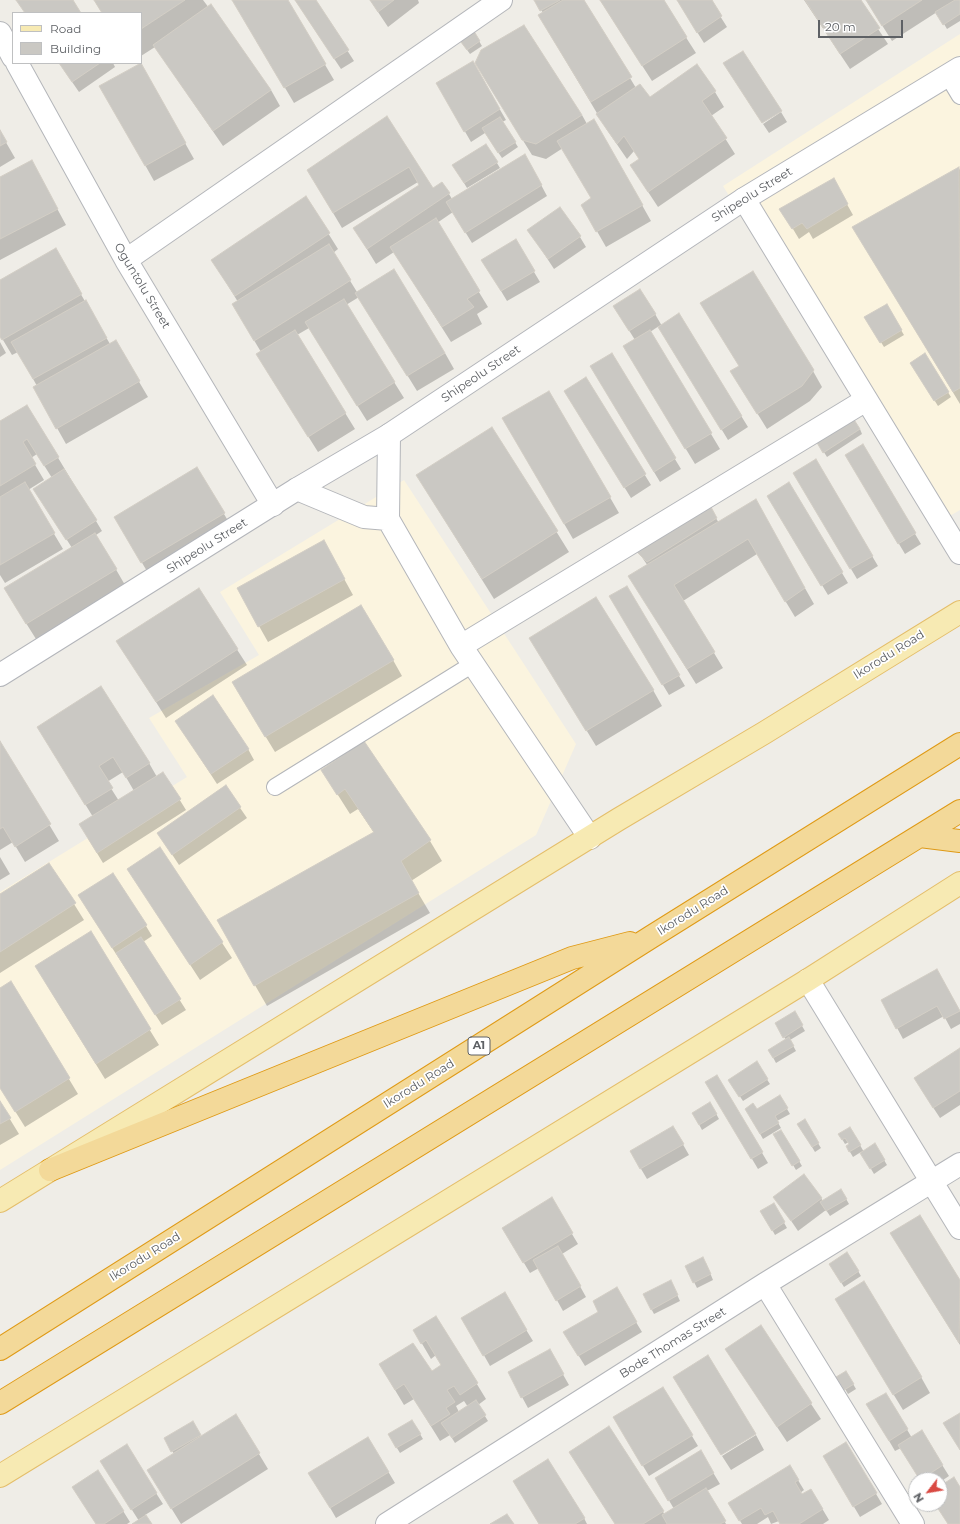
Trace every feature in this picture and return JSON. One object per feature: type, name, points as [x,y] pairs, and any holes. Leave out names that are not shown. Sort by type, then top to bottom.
[{"type":"highway","name":"Ikorodu Road","points":[[0,1349],[651,937],[960,744]]},
{"type":"highway","points":[[0,1404],[960,811]]},
{"type":"highway","points":[[920,836],[960,842]]},
{"type":"highway","points":[[50,1170],[572,958],[651,937]]},
{"type":"main road","name":"Ikorodu Road","points":[[0,1201],[619,819],[764,733],[960,612]]},
{"type":"main road","points":[[0,1476],[808,980],[960,883]]},
{"type":"street","points":[[126,260],[501,0]]},
{"type":"street","points":[[0,33],[12,55]]},
{"type":"street","name":"Oguntolu Street","points":[[17,64],[126,260],[273,505]]},
{"type":"street","name":"Shipeolu Street","points":[[0,675],[297,489],[389,435],[744,199],[954,72]]},
{"type":"street","points":[[744,199],[960,553]]},
{"type":"street","points":[[467,655],[866,400]]},
{"type":"street","points":[[389,435],[388,519],[467,655],[590,838]]},
{"type":"street","points":[[297,489],[364,518],[388,519]]},
{"type":"street","points":[[808,980],[960,1228]]},
{"type":"street","name":"Bode Thomas Street","points":[[387,1524],[765,1284],[960,1164]]},
{"type":"street","points":[[765,1284],[912,1524]]},
{"type":"lane","points":[[954,72],[960,96]]},
{"type":"lane","points":[[275,787],[467,655]]},
{"type":"shaded area","points":[[960,34],[960,510],[934,525],[723,186]]},
{"type":"shaded area","points":[[404,480],[576,744],[536,835],[0,1170],[0,892],[187,777],[149,718],[259,655],[220,592]]},
{"type":"building","points":[[16,0],[73,0],[80,12],[24,12]]},
{"type":"building","points":[[94,0],[185,0],[142,28],[142,12],[101,12]]},
{"type":"building","points":[[232,0],[288,0],[326,64],[284,88]]},
{"type":"building","points":[[295,0],[316,0],[349,50],[334,59]]},
{"type":"building","points":[[370,0],[394,0],[378,12]]},
{"type":"building","points":[[534,0],[560,0],[540,11]]},
{"type":"building","points":[[563,0],[584,0],[632,77],[591,102],[538,15]]},
{"type":"building","points":[[600,0],[664,0],[687,37],[642,66]]},
{"type":"building","points":[[677,0],[712,0],[722,16],[697,33]]},
{"type":"building","points":[[805,0],[861,0],[880,28],[840,54]]},
{"type":"building","points":[[866,0],[922,0],[882,26]]},
{"type":"building","points":[[955,0],[960,0],[960,14],[943,25],[935,12]]},
{"type":"building","points":[[211,4],[271,90],[213,131],[153,45]]},
{"type":"building","points":[[524,25],[582,115],[536,144],[522,140],[475,63],[481,50]]},
{"type":"building","points":[[472,28],[480,41],[467,50],[458,38]]},
{"type":"building","points":[[743,51],[782,111],[762,123],[723,63]]},
{"type":"building","points":[[473,61],[500,109],[464,132],[436,83]]},
{"type":"building","points":[[60,64],[99,64],[72,82]]},
{"type":"building","points":[[142,64],[186,143],[145,166],[99,86]]},
{"type":"building","points":[[697,64],[716,91],[702,101],[727,138],[648,192],[630,165],[639,159],[624,136],[617,144],[596,114],[640,84],[650,97]]},
{"type":"building","points":[[387,116],[433,188],[442,182],[450,193],[367,249],[353,228],[419,185],[409,167],[333,213],[307,170]]},
{"type":"building","points":[[500,117],[516,142],[498,153],[482,128]]},
{"type":"building","points":[[594,119],[643,205],[596,232],[581,205],[591,198],[557,141]]},
{"type":"building","points":[[0,130],[7,142],[0,146]]},
{"type":"building","points":[[486,144],[498,162],[464,183],[452,165]]},
{"type":"building","points":[[525,154],[542,185],[465,233],[446,202]]},
{"type":"building","points":[[32,160],[58,209],[0,239],[0,177]]},
{"type":"building","points":[[959,167],[960,388],[953,392],[852,227]]},
{"type":"building","points":[[834,178],[848,204],[807,229],[802,223],[792,229],[779,209]]},
{"type":"building","points":[[306,196],[330,233],[235,296],[211,260]]},
{"type":"building","points":[[560,207],[581,236],[548,259],[527,230]]},
{"type":"building","points":[[436,218],[480,291],[467,299],[474,307],[442,327],[390,247]]},
{"type":"building","points":[[516,239],[535,271],[501,291],[481,260]]},
{"type":"building","points":[[329,244],[351,280],[254,341],[232,304]]},
{"type":"building","points":[[56,248],[82,294],[2,340],[0,337],[0,280]]},
{"type":"building","points":[[394,269],[445,353],[407,376],[355,293]]},
{"type":"building","points":[[753,271],[814,370],[802,386],[757,414],[730,371],[739,366],[700,303]]},
{"type":"building","points":[[640,289],[656,314],[629,331],[613,306]]},
{"type":"building","points":[[344,299],[395,382],[357,406],[305,322]]},
{"type":"building","points":[[86,300],[107,338],[33,379],[11,342]]},
{"type":"building","points":[[887,304],[902,330],[880,343],[864,317]]},
{"type":"building","points":[[679,313],[742,416],[721,430],[658,327]]},
{"type":"building","points":[[295,330],[346,413],[308,437],[256,354]]},
{"type":"building","points":[[650,330],[712,433],[685,449],[623,346]]},
{"type":"building","points":[[116,340],[140,381],[56,429],[33,387]]},
{"type":"building","points":[[612,353],[676,458],[654,472],[590,366]]},
{"type":"building","points":[[925,353],[949,392],[934,401],[910,363]]},
{"type":"building","points":[[586,377],[646,474],[624,488],[564,391]]},
{"type":"building","points":[[549,391],[611,497],[564,524],[502,418]]},
{"type":"building","points":[[27,405],[59,457],[44,466],[27,439],[23,442],[36,464],[0,486],[0,421]]},
{"type":"building","points":[[853,418],[860,429],[823,453],[816,441]]},
{"type":"building","points":[[492,427],[558,531],[482,579],[416,475]]},
{"type":"building","points":[[863,444],[916,533],[898,544],[845,455]]},
{"type":"building","points":[[816,459],[873,556],[850,569],[793,473]]},
{"type":"building","points":[[197,467],[225,513],[141,563],[114,517]]},
{"type":"building","points":[[64,469],[97,520],[66,540],[33,489]]},
{"type":"building","points":[[25,482],[55,533],[0,565],[0,497]]},
{"type":"building","points":[[789,482],[843,572],[821,586],[767,496]]},
{"type":"building","points":[[756,499],[805,588],[785,602],[748,539],[674,585],[715,652],[687,669],[628,576]]},
{"type":"building","points":[[711,507],[717,518],[647,562],[637,552]]},
{"type":"building","points":[[95,533],[117,569],[26,624],[4,588]]},
{"type":"building","points":[[324,540],[345,579],[258,627],[237,588]]},
{"type":"building","points":[[627,586],[680,675],[662,685],[609,596]]},
{"type":"building","points":[[199,588],[238,649],[156,702],[116,641]]},
{"type":"building","points":[[596,597],[654,690],[586,731],[529,638]]},
{"type":"building","points":[[361,605],[394,660],[265,737],[232,682]]},
{"type":"building","points":[[101,686],[150,763],[126,778],[113,757],[99,766],[113,788],[85,805],[37,727]]},
{"type":"building","points":[[213,695],[249,749],[211,774],[175,721]]},
{"type":"building","points":[[0,741],[51,824],[15,847],[3,827],[0,829]]},
{"type":"building","points":[[364,741],[431,840],[401,861],[419,893],[254,986],[217,920],[374,832],[345,789],[337,795],[321,770]]},
{"type":"building","points":[[163,772],[181,799],[97,853],[79,824]]},
{"type":"building","points":[[226,785],[241,807],[172,855],[157,833]]},
{"type":"building","points":[[160,847],[223,942],[190,965],[127,869]]},
{"type":"building","points":[[49,863],[76,903],[0,952],[0,894]]},
{"type":"building","points":[[113,873],[147,925],[112,948],[78,895]]},
{"type":"building","points":[[91,931],[151,1029],[96,1064],[35,966]]},
{"type":"building","points":[[141,937],[181,999],[155,1015],[116,953]]},
{"type":"building","points":[[937,969],[960,1011],[944,1019],[937,1006],[896,1029],[881,1000]]},
{"type":"building","points":[[11,981],[70,1078],[15,1112],[0,1088],[0,988]]},
{"type":"building","points":[[795,1011],[803,1025],[783,1038],[775,1023]]},
{"type":"building","points":[[789,1037],[794,1046],[773,1058],[768,1050]]},
{"type":"building","points":[[960,1048],[960,1091],[933,1108],[914,1078]]},
{"type":"building","points":[[757,1061],[768,1079],[739,1097],[728,1080]]},
{"type":"building","points":[[717,1075],[763,1152],[751,1159],[705,1082]]},
{"type":"building","points":[[780,1095],[788,1108],[775,1116],[779,1123],[760,1134],[745,1109],[753,1103],[757,1109]]},
{"type":"building","points":[[0,1101],[11,1118],[0,1124]]},
{"type":"building","points":[[710,1102],[717,1114],[699,1125],[692,1113]]},
{"type":"building","points":[[805,1119],[819,1143],[812,1147],[797,1124]]},
{"type":"building","points":[[673,1126],[684,1144],[640,1169],[630,1151]]},
{"type":"building","points":[[850,1127],[861,1145],[849,1152],[846,1146],[849,1144],[845,1138],[842,1140],[838,1134]]},
{"type":"building","points":[[781,1130],[800,1161],[792,1166],[773,1134]]},
{"type":"building","points":[[875,1143],[885,1160],[870,1169],[860,1153]]},
{"type":"building","points":[[804,1174],[822,1198],[791,1221],[773,1197]]},
{"type":"building","points":[[841,1189],[847,1199],[826,1211],[820,1202]]},
{"type":"building","points":[[552,1197],[573,1233],[523,1263],[502,1228]]},
{"type":"building","points":[[774,1203],[785,1222],[772,1231],[760,1211]]},
{"type":"building","points":[[920,1215],[960,1280],[959,1343],[890,1233]]},
{"type":"building","points":[[558,1246],[581,1286],[556,1301],[533,1260]]},
{"type":"building","points":[[847,1252],[859,1271],[841,1283],[829,1264]]},
{"type":"building","points":[[703,1257],[711,1274],[693,1283],[685,1266]]},
{"type":"building","points":[[671,1280],[678,1295],[651,1310],[643,1294]]},
{"type":"building","points":[[864,1281],[922,1377],[893,1395],[835,1299]]},
{"type":"building","points":[[617,1287],[637,1322],[578,1356],[563,1332],[598,1312],[593,1301]]},
{"type":"building","points":[[505,1292],[527,1330],[483,1356],[461,1318]]},
{"type":"building","points":[[436,1316],[478,1383],[460,1395],[454,1386],[447,1390],[455,1402],[446,1408],[450,1414],[431,1426],[404,1384],[395,1390],[379,1364],[413,1343],[432,1371],[441,1365],[426,1340],[421,1344],[413,1330]]},
{"type":"building","points":[[761,1325],[812,1403],[777,1427],[725,1349]]},
{"type":"building","points":[[550,1349],[564,1374],[521,1398],[508,1372]]},
{"type":"building","points":[[708,1355],[756,1434],[721,1455],[673,1377]]},
{"type":"building","points":[[846,1371],[854,1384],[844,1390],[836,1377]]},
{"type":"building","points":[[663,1387],[693,1435],[642,1466],[613,1417]]},
{"type":"building","points":[[886,1393],[908,1429],[889,1441],[866,1404]]},
{"type":"building","points":[[476,1400],[486,1415],[452,1438],[441,1423]]},
{"type":"building","points":[[960,1413],[960,1450],[943,1423]]},
{"type":"building","points":[[236,1414],[260,1453],[171,1509],[147,1470]]},
{"type":"building","points":[[412,1420],[421,1434],[396,1448],[388,1434]]},
{"type":"building","points":[[193,1421],[201,1435],[171,1452],[164,1438]]},
{"type":"building","points":[[609,1426],[664,1511],[643,1524],[615,1524],[569,1452]]},
{"type":"building","points":[[922,1430],[943,1465],[932,1472],[915,1472],[898,1445]]},
{"type":"building","points":[[368,1437],[389,1472],[330,1508],[308,1473]]},
{"type":"building","points":[[846,1442],[877,1493],[853,1507],[823,1456]]},
{"type":"building","points":[[127,1444],[157,1493],[131,1510],[100,1461]]},
{"type":"building","points":[[701,1450],[714,1473],[668,1501],[655,1478]]},
{"type":"building","points":[[548,1459],[585,1518],[575,1524],[539,1524],[513,1481]]},
{"type":"building","points":[[790,1465],[799,1480],[795,1482],[802,1494],[811,1489],[823,1509],[799,1524],[780,1524],[773,1511],[765,1515],[761,1508],[739,1521],[728,1503]]},
{"type":"building","points":[[98,1470],[124,1511],[104,1524],[96,1524],[72,1487]]},
{"type":"building","points":[[954,1477],[960,1487],[960,1524],[948,1524],[940,1512],[948,1512],[948,1481]]},
{"type":"building","points":[[706,1488],[726,1521],[720,1524],[667,1524],[662,1515]]},
{"type":"building","points":[[507,1514],[514,1524],[490,1524]]},
{"type":"building","points":[[146,1515],[152,1524],[132,1524]]}]
